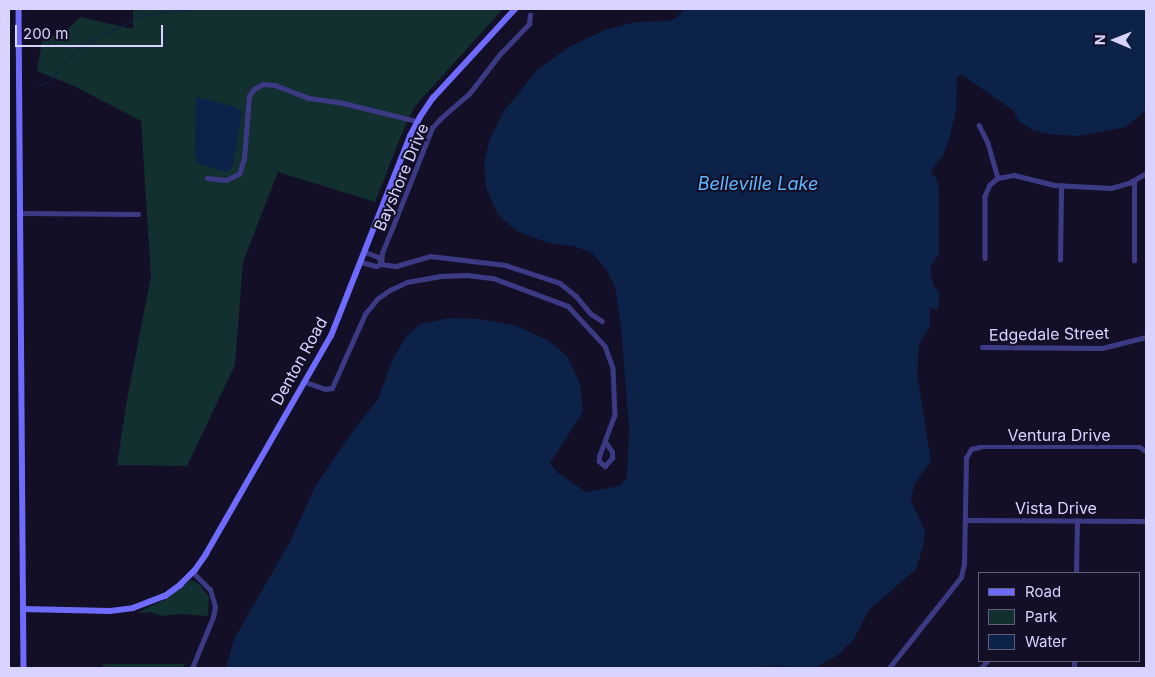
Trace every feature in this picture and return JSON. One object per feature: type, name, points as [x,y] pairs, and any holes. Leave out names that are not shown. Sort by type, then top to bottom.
[{"type":"street","points":[[19,9],[24,668]]},
{"type":"street","name":"Denton Road","points":[[23,609],[110,611],[133,608],[165,596],[193,573],[206,554],[331,336],[417,121],[434,98],[514,9]]},
{"type":"street","name":"Bayshore Drive","points":[[382,264],[382,253],[432,128],[440,118],[469,94],[500,54],[529,24],[530,15]]},
{"type":"street","points":[[207,178],[226,180],[239,174],[244,159],[249,96],[254,89],[262,84],[275,85],[309,98],[339,102],[417,121]]},
{"type":"street","points":[[979,125],[988,143],[998,178]]},
{"type":"street","points":[[985,258],[985,196],[990,185],[998,178],[1014,175],[1061,186],[1112,188],[1134,181],[1146,172]]},
{"type":"street","points":[[1134,181],[1134,261]]},
{"type":"street","points":[[1060,260],[1061,186]]},
{"type":"street","points":[[22,213],[138,214]]},
{"type":"street","points":[[365,252],[379,257],[382,264]]},
{"type":"street","points":[[361,262],[376,266],[382,264],[396,266],[430,256],[506,264],[560,283],[576,296],[591,314],[602,321]]},
{"type":"street","points":[[305,382],[325,389],[332,388],[365,314],[377,299],[390,290],[407,282],[440,276],[467,275],[493,278],[547,296],[568,306],[605,346],[613,368],[615,415],[600,455],[599,461],[605,466],[612,458],[612,452],[606,443]]},
{"type":"street","name":"Edgedale Street","points":[[982,347],[1102,348],[1146,337]]},
{"type":"street","name":"Ventura Drive","points":[[965,520],[966,458],[971,450],[980,447],[1140,447],[1146,451]]},
{"type":"street","points":[[889,668],[961,577],[964,564],[965,520]]},
{"type":"street","name":"Vista Drive","points":[[965,520],[1146,521]]},
{"type":"street","points":[[1076,572],[1077,521]]},
{"type":"street","points":[[192,668],[213,617],[215,606],[210,590],[193,573]]},
{"type":"green space","points":[[133,9],[503,9],[416,105],[405,126],[375,202],[278,172],[243,262],[235,365],[187,466],[117,465],[126,405],[151,276],[141,121],[74,86],[37,71],[42,41],[67,30],[80,17],[133,29]]},
{"type":"green space","points":[[191,580],[199,584],[209,597],[208,616],[179,614],[162,616],[151,612],[136,613],[164,600]]},
{"type":"green space","points":[[103,664],[184,664],[184,668],[103,668]]},
{"type":"water","name":"Belleville Lake","points":[[684,9],[1146,9],[1146,110],[1126,127],[1079,136],[1049,134],[1032,130],[1018,120],[1013,110],[962,75],[957,77],[956,111],[950,136],[943,156],[931,173],[937,179],[939,188],[939,254],[930,268],[933,284],[940,295],[937,310],[930,308],[930,326],[919,345],[917,373],[931,461],[914,485],[911,500],[925,531],[923,546],[916,569],[869,610],[854,639],[838,655],[815,668],[766,666],[751,668],[226,668],[234,639],[290,542],[316,485],[358,424],[378,399],[392,361],[406,337],[420,324],[449,318],[480,319],[517,326],[549,341],[567,356],[580,383],[583,412],[550,463],[558,473],[586,492],[620,486],[627,478],[629,429],[621,327],[615,287],[606,269],[591,252],[573,246],[548,243],[517,231],[498,215],[486,188],[484,162],[490,139],[504,111],[537,70],[569,47],[605,30],[636,22],[668,21],[676,18]]},
{"type":"water","points":[[196,97],[236,107],[242,112],[232,169],[225,172],[197,163],[195,154]]},
{"type":"waterway","points":[[37,87],[49,81],[75,52],[90,41],[143,15],[192,9]]}]
